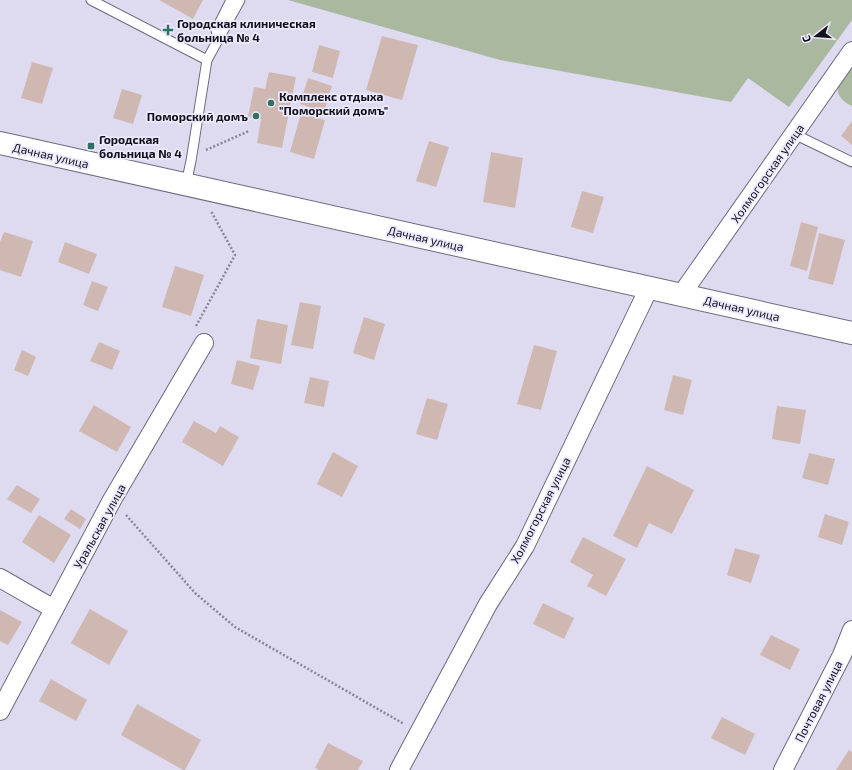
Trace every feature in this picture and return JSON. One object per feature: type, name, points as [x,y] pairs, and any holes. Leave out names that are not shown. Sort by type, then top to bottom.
[{"type":"street","name":"Холмогорская улица","points":[[682,295],[852,51]]},
{"type":"street","name":"Дачная улица","points":[[0,143],[852,333]]},
{"type":"street","name":"Холмогорская улица","points":[[399,770],[488,604],[525,546],[649,288]]},
{"type":"street","name":"Уральская улица","points":[[0,711],[112,500],[204,343]]},
{"type":"street","points":[[0,578],[54,609]]},
{"type":"street","name":"Почтовая улица","points":[[783,770],[842,655],[852,630]]},
{"type":"lane","points":[[91,0],[207,60]]},
{"type":"lane","points":[[218,39],[216,30],[231,0]]},
{"type":"lane","points":[[186,184],[207,60],[240,0]]},
{"type":"lane","points":[[794,134],[852,162]]},
{"type":"path","points":[[203,151],[249,131]]},
{"type":"path","points":[[112,500],[195,593],[235,627],[420,733]]},
{"type":"green space","points":[[288,0],[852,0],[852,20],[789,107],[748,78],[731,102],[500,60]]},
{"type":"green space","points":[[852,59],[852,106],[844,101],[840,96],[838,84]]},
{"type":"building","points":[[159,0],[203,0],[193,19]]},
{"type":"building","points":[[382,36],[418,45],[402,100],[366,90]]},
{"type":"building","points":[[319,45],[340,51],[333,78],[312,72]]},
{"type":"building","points":[[32,62],[53,68],[42,104],[21,98]]},
{"type":"building","name":"Комплекс отдыха \"Поморский домъ\"","points":[[269,72],[296,77],[282,148],[257,143],[261,119],[248,117],[254,87],[265,89]]},
{"type":"building","points":[[308,78],[332,86],[324,112],[300,104]]},
{"type":"building","points":[[122,89],[142,95],[133,124],[113,118]]},
{"type":"building","points":[[301,113],[325,120],[314,159],[290,152]]},
{"type":"building","points":[[852,121],[852,145],[841,136]]},
{"type":"building","points":[[429,141],[449,147],[436,187],[416,181]]},
{"type":"building","points":[[491,152],[523,158],[515,208],[483,202]]},
{"type":"building","points":[[582,191],[604,197],[593,233],[571,227]]},
{"type":"building","points":[[801,222],[818,227],[807,271],[790,266]]},
{"type":"building","points":[[4,232],[33,241],[21,277],[0,270],[0,242]]},
{"type":"building","points":[[819,233],[845,240],[833,285],[808,279]]},
{"type":"building","points":[[65,242],[97,254],[89,274],[58,262]]},
{"type":"building","points":[[175,266],[204,275],[191,316],[162,307]]},
{"type":"building","points":[[92,281],[108,287],[98,311],[83,305]]},
{"type":"building","points":[[300,302],[321,306],[313,349],[291,345]]},
{"type":"building","points":[[364,317],[385,324],[374,360],[353,353]]},
{"type":"building","points":[[257,319],[288,325],[281,364],[250,358]]},
{"type":"building","points":[[99,342],[120,351],[112,370],[90,361]]},
{"type":"building","points":[[534,345],[557,351],[541,410],[517,404]]},
{"type":"building","points":[[22,350],[36,357],[28,376],[14,370]]},
{"type":"building","points":[[237,360],[260,366],[253,390],[231,384]]},
{"type":"building","points":[[673,375],[692,380],[683,415],[664,410]]},
{"type":"building","points":[[310,377],[329,381],[324,407],[304,403]]},
{"type":"building","points":[[427,398],[448,404],[437,440],[416,434]]},
{"type":"building","points":[[94,405],[131,427],[117,452],[79,431]]},
{"type":"building","points":[[777,406],[806,410],[800,444],[772,439]]},
{"type":"building","points":[[194,421],[216,433],[220,426],[239,437],[223,466],[182,442]]},
{"type":"building","points":[[333,452],[358,466],[342,497],[317,484]]},
{"type":"building","points":[[809,453],[835,459],[828,485],[802,478]]},
{"type":"building","points":[[647,466],[694,490],[672,534],[649,523],[637,548],[613,536]]},
{"type":"building","points":[[17,485],[40,499],[31,513],[7,499]]},
{"type":"building","points":[[71,509],[86,519],[80,529],[64,519]]},
{"type":"building","points":[[825,514],[849,522],[842,545],[818,537]]},
{"type":"building","points":[[39,515],[71,535],[54,563],[22,542]]},
{"type":"building","points":[[583,537],[626,559],[606,596],[587,586],[593,575],[570,562]]},
{"type":"building","points":[[735,548],[760,555],[751,583],[727,575]]},
{"type":"building","points":[[543,603],[574,618],[564,639],[533,624]]},
{"type":"building","points":[[90,609],[128,631],[109,665],[71,643]]},
{"type":"building","points":[[0,610],[22,622],[8,645],[0,641]]},
{"type":"building","points":[[771,635],[800,649],[790,670],[760,655]]},
{"type":"building","points":[[51,679],[87,700],[76,721],[39,701]]},
{"type":"building","points":[[137,704],[201,740],[185,770],[121,735]]},
{"type":"building","points":[[722,717],[755,734],[745,755],[711,738]]},
{"type":"building","points":[[328,743],[363,761],[358,770],[319,770],[315,768]]},
{"type":"building","points":[[849,750],[852,752],[852,770],[836,770]]},
{"type":"place","name":"Городская клиническая больница № 4","points":[[168,30]]},
{"type":"place","name":"Комплекс отдыха \"Поморский домъ\"","points":[[271,103]]},
{"type":"place","name":"Поморский домъ","points":[[256,116]]},
{"type":"place","name":"Городская больница № 4","points":[[91,146]]}]
